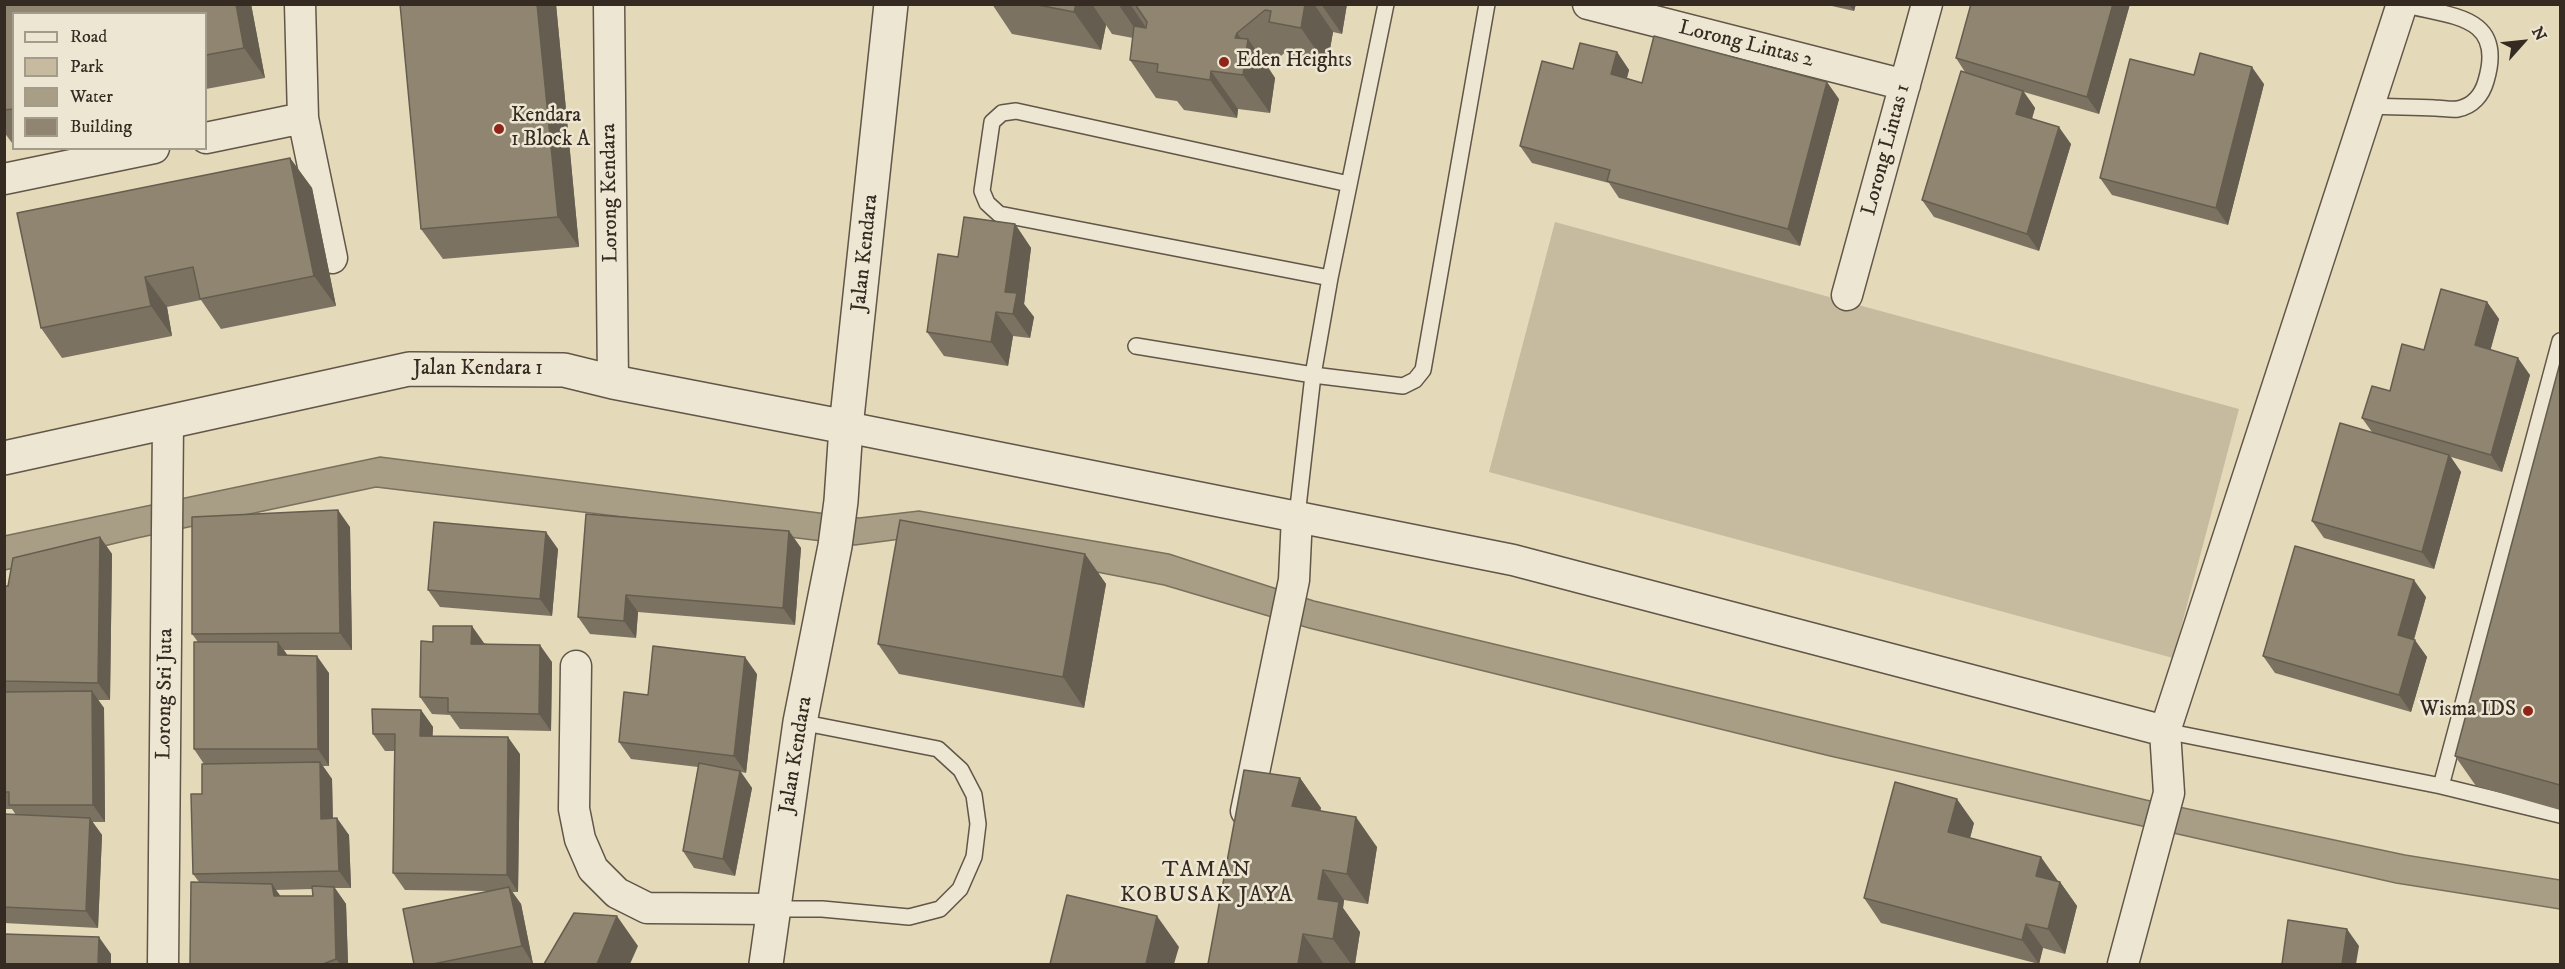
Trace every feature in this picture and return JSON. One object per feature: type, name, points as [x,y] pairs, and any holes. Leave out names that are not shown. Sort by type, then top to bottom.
[{"type":"street","points":[[300,4],[303,118],[332,258]]},
{"type":"street","name":"Lorong Kendara","points":[[609,4],[612,382]]},
{"type":"street","name":"Jalan Kendara","points":[[766,964],[800,722],[835,546],[841,501],[846,427],[891,4]]},
{"type":"street","name":"Lorong Lintas 2","points":[[1588,4],[1905,85]]},
{"type":"street","name":"Lorong Lintas 1","points":[[1848,295],[1927,4]]},
{"type":"street","points":[[2123,964],[2169,793],[2164,731],[2402,4]]},
{"type":"street","points":[[207,138],[303,118]]},
{"type":"street","points":[[4,179],[144,150]]},
{"type":"street","name":"Jalan Kendara 1","points":[[4,458],[410,369],[564,369],[612,382],[846,427]]},
{"type":"street","name":"Lorong Sri Juta","points":[[163,964],[168,423]]},
{"type":"street","points":[[846,427],[1513,560],[2164,731]]},
{"type":"street","points":[[1240,838],[1294,580],[1296,516]]},
{"type":"street","points":[[576,666],[574,809],[580,839],[593,869],[617,893],[647,908],[775,909]]},
{"type":"lane","points":[[1296,516],[1313,375],[1330,278],[1386,4]]},
{"type":"lane","points":[[1136,346],[1313,375],[1403,386],[1415,380],[1423,370],[1487,4]]},
{"type":"lane","points":[[2370,106],[2458,109],[2473,103],[2483,93],[2488,76],[2490,41],[2482,29],[2470,21],[2402,4]]},
{"type":"lane","points":[[1330,278],[999,214],[987,203],[982,191],[992,122],[1002,113],[1016,111],[1349,184]]},
{"type":"lane","points":[[2441,786],[2560,341]]},
{"type":"lane","points":[[775,909],[822,909],[909,917],[940,909],[960,889],[974,857],[978,824],[974,795],[962,770],[938,749],[800,722]]},
{"type":"lane","points":[[2164,731],[2441,786],[2560,815]]},
{"type":"green space","points":[[1555,222],[2239,409],[2173,658],[1489,472]]},
{"type":"water","points":[[380,457],[859,518],[919,511],[1169,554],[1314,601],[2146,800],[2405,855],[2560,880],[2560,909],[2396,883],[1830,756],[1309,628],[1164,585],[916,537],[855,545],[376,487],[137,538],[5,570],[4,536]]},
{"type":"building","points":[[4,4],[236,4],[244,48],[207,55],[207,12],[12,12],[12,109],[4,110]]},
{"type":"building","name":"Kendara 1 Block A","points":[[400,4],[537,4],[558,217],[421,229]]},
{"type":"building","points":[[1033,4],[1076,4],[1074,12]]},
{"type":"building","points":[[1135,4],[1305,4],[1301,28],[1269,22],[1271,11],[1265,10],[1237,33],[1235,38],[1248,39],[1243,75],[1211,71],[1210,80],[1157,72],[1158,64],[1130,60],[1134,26],[1146,28],[1147,22]]},
{"type":"building","points":[[1971,4],[2113,4],[2087,97],[1956,58]]},
{"type":"building","points":[[1654,36],[1827,82],[1788,229],[1607,181],[1610,170],[1520,146],[1542,61],[1573,69],[1580,43],[1617,52],[1611,74],[1642,83]]},
{"type":"building","points":[[2200,53],[2252,67],[2216,208],[2100,178],[2130,59],[2194,75]]},
{"type":"building","points":[[1961,71],[2023,91],[2016,114],[2059,127],[2027,234],[1922,200]]},
{"type":"building","points":[[290,158],[314,276],[200,299],[193,267],[145,277],[151,306],[41,328],[17,213]]},
{"type":"building","points":[[964,217],[1015,224],[1005,292],[1017,293],[1013,314],[996,312],[991,342],[927,332],[938,254],[958,257]]},
{"type":"building","points":[[2441,289],[2487,302],[2475,345],[2518,358],[2491,455],[2362,418],[2372,386],[2390,391],[2402,344],[2424,350]]},
{"type":"building","points":[[2560,363],[2560,785],[2455,756]]},
{"type":"building","points":[[2340,423],[2449,455],[2422,552],[2312,521]]},
{"type":"building","points":[[338,510],[340,633],[192,634],[192,517]]},
{"type":"building","points":[[586,514],[789,531],[783,608],[626,595],[624,621],[578,617]]},
{"type":"building","points":[[900,520],[1085,554],[1063,677],[878,644]]},
{"type":"building","points":[[434,522],[546,532],[540,599],[428,590]]},
{"type":"building","points":[[100,537],[98,683],[4,681],[4,586],[8,586],[13,558]]},
{"type":"building","points":[[2295,546],[2414,580],[2398,635],[2415,640],[2399,695],[2263,656]]},
{"type":"building","points":[[433,626],[472,626],[471,644],[540,645],[539,714],[448,712],[448,698],[420,697],[421,641],[433,642]]},
{"type":"building","points":[[194,642],[278,642],[278,655],[317,656],[318,749],[194,749]]},
{"type":"building","points":[[653,646],[745,657],[734,756],[619,742],[624,692],[648,695]]},
{"type":"building","points":[[92,691],[93,805],[9,805],[9,792],[4,792],[4,692]]},
{"type":"building","points":[[372,709],[421,710],[420,736],[508,737],[507,875],[393,873],[395,734],[373,734]]},
{"type":"building","points":[[320,762],[321,819],[337,818],[339,871],[193,874],[191,794],[202,794],[202,764]]},
{"type":"building","points":[[699,763],[740,771],[723,859],[683,851]]},
{"type":"building","points":[[1244,770],[1300,778],[1292,806],[1356,817],[1347,874],[1323,870],[1318,899],[1339,902],[1333,939],[1303,934],[1298,964],[1208,964]]},
{"type":"building","points":[[1895,782],[1957,799],[1948,832],[2041,857],[2036,876],[2060,882],[2048,929],[2026,924],[2022,940],[1864,898]]},
{"type":"building","points":[[4,814],[90,818],[86,911],[4,907]]},
{"type":"building","points":[[191,882],[272,884],[274,896],[313,896],[312,886],[334,887],[336,959],[323,964],[190,964]]},
{"type":"building","points":[[509,887],[522,946],[433,964],[414,964],[403,909]]},
{"type":"building","points":[[1067,895],[1157,916],[1146,964],[1050,964]]},
{"type":"building","points":[[574,913],[617,916],[597,964],[544,964]]},
{"type":"building","points":[[2288,920],[2347,929],[2342,964],[2282,964]]},
{"type":"building","points":[[4,934],[99,937],[98,964],[4,964]]},
{"type":"place","name":"Eden Heights","points":[[1224,62]]},
{"type":"place","name":"Kendara 1 Block A","points":[[499,129]]},
{"type":"place","name":"Wisma IDS","points":[[2528,711]]},
{"type":"district","name":"TAMAN KOBUSAK JAYA","points":[[1207,884]]}]
